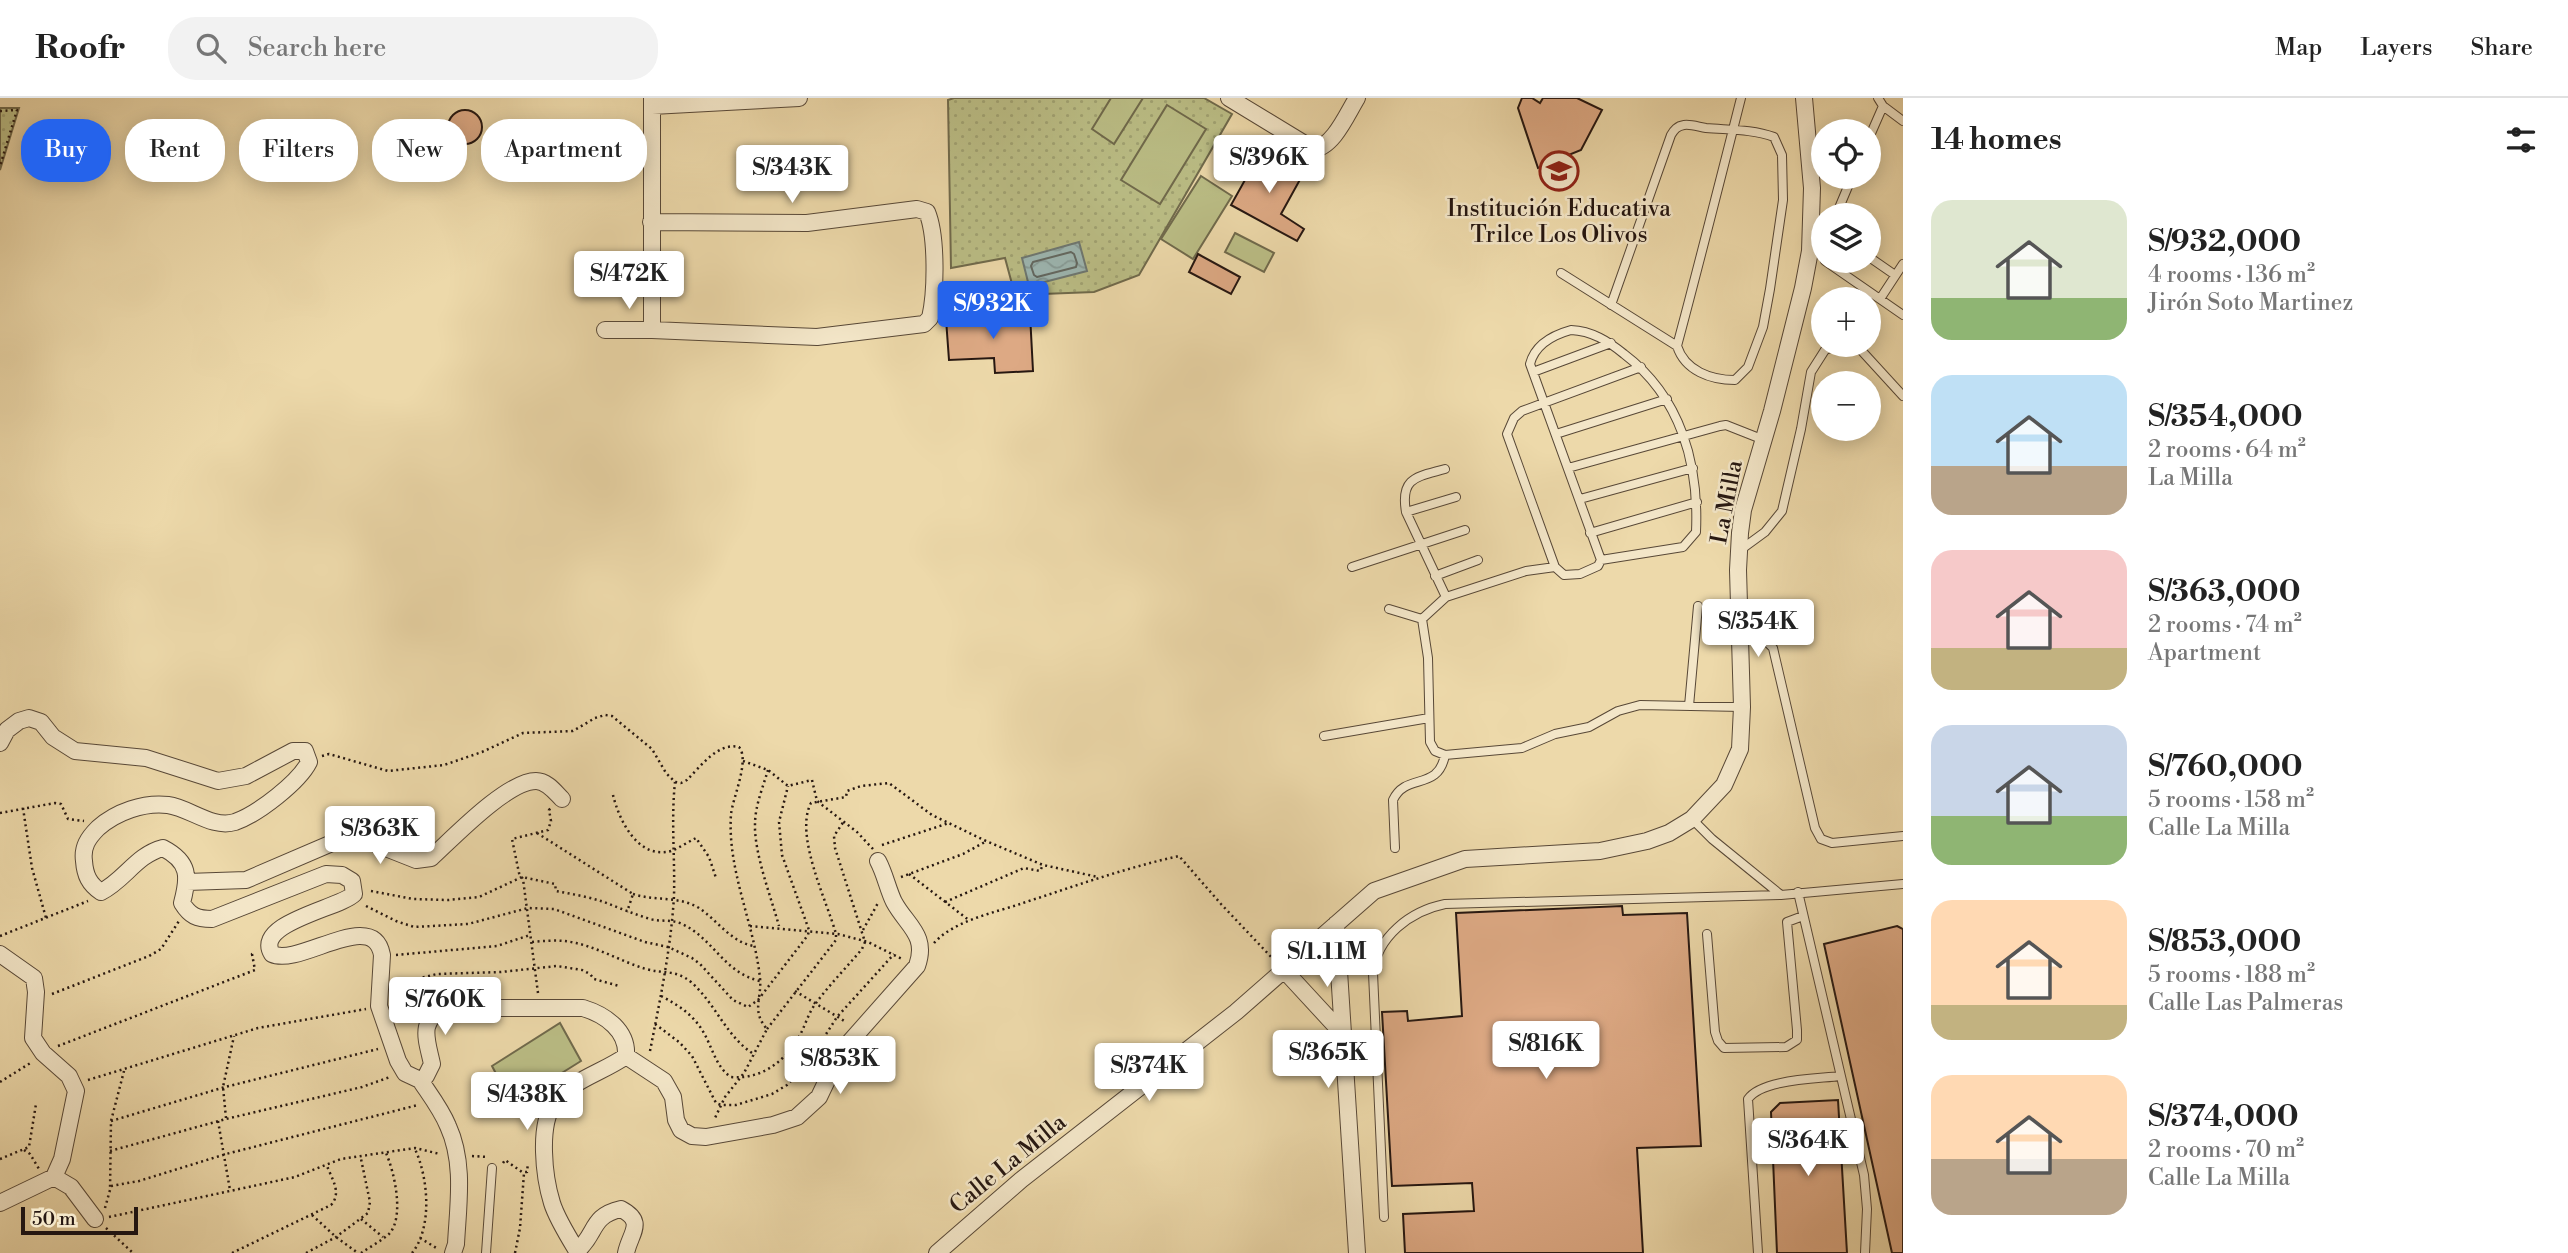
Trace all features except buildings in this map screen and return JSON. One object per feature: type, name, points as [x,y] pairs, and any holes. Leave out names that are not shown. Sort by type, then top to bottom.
[{"type":"street","points":[[652,330],[652,102],[799,98]]},
{"type":"street","points":[[1229,98],[1313,149],[1320,149],[1328,143],[1357,98]]},
{"type":"street","name":"La Milla","points":[[1804,98],[1814,203]]},
{"type":"street","points":[[605,330],[817,337],[924,324],[930,318],[934,252],[932,223],[927,212],[917,209],[807,223],[651,222]]},
{"type":"street","name":"La Milla","points":[[1336,925],[1374,891],[1465,859],[1600,851],[1629,846],[1669,833],[1692,818],[1724,785],[1740,749],[1742,708],[1739,551],[1743,510],[1803,288],[1811,273]]},
{"type":"street","points":[[0,723],[15,713],[40,722]]},
{"type":"street","points":[[0,743],[7,730],[19,721],[29,718],[40,722],[53,737],[75,751],[146,758],[218,780],[246,776],[293,751],[305,751],[309,762],[294,784],[234,822],[220,823],[169,805],[123,811],[88,838],[83,853],[85,870],[91,885],[101,892],[110,888],[149,852],[163,848],[175,854],[185,868],[187,882],[182,903],[188,914],[200,919],[212,919],[326,874],[342,875],[352,881],[352,894],[281,928],[270,941],[268,949],[272,954],[287,958],[356,934],[369,938],[380,948],[382,955],[379,1006],[393,1045],[403,1070],[412,1079],[419,1080],[432,1099],[449,1128],[456,1152],[460,1178],[456,1244],[449,1252]]},
{"type":"street","points":[[187,882],[246,880],[346,837],[359,838],[416,860],[424,860],[431,858],[493,803],[523,785],[536,781],[547,785],[562,799]]},
{"type":"street","points":[[626,1056],[657,1075],[670,1088],[676,1120],[681,1130],[692,1136],[706,1138],[773,1125],[797,1117],[818,1097],[840,1053],[918,962],[920,943],[914,929],[894,901],[875,854]]},
{"type":"street","points":[[1336,925],[1357,1253]]},
{"type":"street","name":"Calle La Milla","points":[[937,1253],[1021,1180],[1236,1012],[1336,925]]},
{"type":"street","points":[[0,954],[34,978],[33,1038],[43,1053],[69,1076],[75,1085],[75,1101],[62,1159],[50,1179],[0,1203]]},
{"type":"street","points":[[1284,970],[1343,1034]]},
{"type":"street","points":[[419,1080],[430,1070],[432,1064],[426,1027],[437,1011],[460,1006],[583,1008],[596,1012],[620,1031],[627,1044],[626,1056]]},
{"type":"street","points":[[626,1056],[568,1090],[555,1102],[546,1120],[544,1156],[552,1204],[576,1252],[583,1246],[600,1217],[621,1209],[635,1220],[626,1253]]},
{"type":"street","points":[[50,1179],[71,1188],[95,1219]]},
{"type":"lane","points":[[1611,305],[1671,135],[1676,128],[1683,125],[1733,130],[1758,131],[1774,137],[1782,155],[1783,200],[1763,327],[1748,367],[1735,380],[1720,380],[1696,371],[1681,357],[1677,346],[1733,130],[1741,98]]},
{"type":"lane","points":[[1875,119],[1880,102],[1903,121]]},
{"type":"lane","points":[[1881,297],[1903,264]]},
{"type":"lane","points":[[1881,265],[1895,275]]},
{"type":"lane","points":[[1560,273],[1677,346]]},
{"type":"lane","points":[[1843,273],[1863,287]]},
{"type":"lane","points":[[1881,300],[1903,315]]},
{"type":"lane","points":[[1601,559],[1683,547],[1696,532],[1697,502],[1693,468],[1685,435],[1667,399],[1641,366],[1611,343],[1586,330],[1571,330],[1553,335],[1532,356],[1530,364],[1533,373],[1544,404],[1580,499],[1601,559],[1598,566],[1580,574],[1564,575],[1555,567],[1507,434],[1514,418],[1522,411],[1544,404],[1641,366]]},
{"type":"lane","points":[[1533,373],[1611,343]]},
{"type":"lane","points":[[1739,551],[1765,532],[1782,511],[1811,372],[1821,357]]},
{"type":"lane","points":[[1867,357],[1903,396]]},
{"type":"lane","points":[[1556,434],[1667,399]]},
{"type":"lane","points":[[1568,468],[1726,425],[1764,440]]},
{"type":"lane","points":[[1580,499],[1693,468]]},
{"type":"lane","points":[[1445,470],[1415,478],[1405,488],[1404,498],[1406,512],[1446,597]]},
{"type":"lane","points":[[1406,512],[1456,497]]},
{"type":"lane","points":[[1591,533],[1697,502]]},
{"type":"lane","points":[[1352,567],[1465,530]]},
{"type":"lane","points":[[1435,576],[1478,560]]},
{"type":"lane","points":[[1422,619],[1446,597],[1526,571],[1555,567]]},
{"type":"lane","points":[[1689,706],[1698,606]]},
{"type":"lane","points":[[1389,609],[1422,619]]},
{"type":"lane","points":[[1422,619],[1428,657],[1430,741],[1435,751],[1446,755],[1522,748],[1555,734],[1589,727],[1618,711],[1640,705],[1742,708]]},
{"type":"lane","points":[[1739,635],[1765,639],[1773,648],[1815,828],[1821,839],[1832,843],[1903,836]]},
{"type":"lane","points":[[1324,736],[1429,718]]},
{"type":"lane","points":[[1395,848],[1393,800],[1396,793],[1438,774],[1446,755]]},
{"type":"lane","points":[[1692,818],[1712,839],[1781,895]]},
{"type":"lane","points":[[1384,1217],[1373,973],[1375,957],[1384,941],[1410,917],[1430,907],[1445,904],[1781,895],[1903,884]]},
{"type":"lane","points":[[1798,892],[1864,1175],[1867,1209],[1865,1253]]},
{"type":"lane","points":[[1707,934],[1718,1041],[1724,1048],[1786,1047],[1797,1040],[1787,922],[1803,916]]},
{"type":"lane","points":[[1758,1253],[1748,1099],[1753,1093],[1768,1086],[1840,1076]]},
{"type":"lane","points":[[486,1253],[492,1168]]},
{"type":"path","points":[[0,111],[17,110],[0,166]]},
{"type":"path","points":[[309,762],[329,754],[388,771],[444,765],[482,752],[523,733],[573,731],[605,715],[612,716],[652,749],[666,773],[675,782],[687,780],[714,753],[724,747],[739,747],[743,752],[743,761],[731,814],[732,856],[750,926],[760,981],[759,1020],[767,1029]]},
{"type":"path","points":[[743,761],[768,770],[788,786]]},
{"type":"path","points":[[768,770],[754,823],[779,927]]},
{"type":"path","points":[[788,786],[811,780],[817,801],[844,821],[875,854],[948,824]]},
{"type":"path","points":[[647,1068],[661,996],[673,901],[672,808],[675,782]]},
{"type":"path","points":[[706,1138],[721,1105],[755,1055],[767,1029],[832,946],[836,934],[815,871],[806,832],[808,807],[811,803],[846,797],[846,791],[861,786],[889,783],[919,808],[948,824],[1043,865],[1098,877]]},
{"type":"path","points":[[352,894],[396,921],[414,927],[468,924],[528,908],[554,909],[645,942],[668,947],[700,964],[733,1000],[748,1007],[758,1000],[806,939],[809,930],[782,855],[779,822],[788,786]]},
{"type":"path","points":[[613,795],[619,819],[629,834],[643,846],[655,851],[673,850],[696,838],[709,857],[716,878]]},
{"type":"path","points":[[539,1007],[528,908],[512,839],[548,830],[551,821],[549,810],[562,799]]},
{"type":"path","points":[[0,813],[55,803],[61,804],[68,819],[101,826]]},
{"type":"path","points":[[23,808],[32,868],[46,918]]},
{"type":"path","points":[[661,996],[691,1015],[705,1034],[723,1071],[731,1077],[740,1078],[764,1072],[786,1056],[816,1003],[865,942],[835,848],[834,836],[844,821]]},
{"type":"path","points":[[537,833],[633,894],[648,899],[697,906],[743,944],[754,946]]},
{"type":"path","points":[[863,930],[889,886],[909,874],[964,854],[986,841]]},
{"type":"path","points":[[750,926],[836,934],[918,962],[940,936],[970,921],[1098,877],[1179,856],[1284,970]]},
{"type":"path","points":[[945,902],[1024,868],[1040,871],[1043,865]]},
{"type":"path","points":[[909,874],[970,921]]},
{"type":"path","points":[[352,894],[374,891],[413,900],[470,899],[522,877],[555,884],[556,891],[597,900],[659,921],[681,923],[691,929],[736,972],[745,978],[760,981]]},
{"type":"path","points":[[0,936],[79,906],[101,892]]},
{"type":"path","points":[[627,912],[633,894]]},
{"type":"path","points":[[35,1001],[149,956],[161,948],[186,909]]},
{"type":"path","points":[[382,955],[497,946],[530,935]]},
{"type":"path","points":[[532,942],[564,940],[654,971],[673,972],[690,982],[733,1037],[743,1048],[755,1055]]},
{"type":"path","points":[[0,1082],[26,1068],[43,1053],[102,1027],[255,970],[251,954],[268,949]]},
{"type":"path","points":[[655,1024],[692,1056],[711,1097],[721,1105],[736,1105],[772,1094],[787,1085],[807,1064],[837,1017],[894,954]]},
{"type":"path","points":[[379,989],[437,974],[557,966],[582,970],[594,979],[619,986]]},
{"type":"path","points":[[795,991],[858,1031]]},
{"type":"path","points":[[75,1085],[258,1028],[379,1006]]},
{"type":"path","points":[[226,1119],[223,1087],[234,1036]]},
{"type":"path","points":[[111,1121],[223,1087],[393,1045]]},
{"type":"path","points":[[110,1151],[218,1121],[381,1082],[403,1070]]},
{"type":"path","points":[[124,1071],[111,1121],[111,1186],[102,1218],[295,1177],[341,1159],[415,1148],[456,1152],[461,1147],[468,1156],[490,1158],[492,1168],[496,1169],[505,1160],[524,1172]]},
{"type":"path","points":[[111,1186],[139,1181],[224,1155],[366,1119],[432,1099]]},
{"type":"path","points":[[0,1159],[29,1147],[36,1104]]},
{"type":"path","points":[[218,1121],[230,1191]]},
{"type":"path","points":[[412,1253],[420,1238],[426,1210],[424,1175],[415,1148]]},
{"type":"path","points":[[24,1150],[50,1179]]},
{"type":"path","points":[[311,1214],[336,1237],[360,1253],[383,1238],[394,1226],[397,1210],[395,1179],[386,1153]]},
{"type":"path","points":[[306,1253],[336,1237],[368,1213],[370,1202],[360,1157]]},
{"type":"path","points":[[515,1253],[520,1228],[524,1172],[527,1172],[528,1162]]},
{"type":"path","points":[[232,1253],[331,1205],[337,1199],[338,1193],[327,1166]]},
{"type":"path","points":[[95,1219],[133,1253]]},
{"type":"path","points":[[361,1219],[383,1238]]},
{"type":"path","points":[[420,1238],[434,1248],[449,1252]]},
{"type":"green space","points":[[1111,98],[1143,98],[1114,144],[1092,129]]},
{"type":"green space","points":[[1204,98],[1232,114],[1139,275],[1094,292],[1015,295],[1005,258],[951,268],[948,100]]},
{"type":"green space","points":[[1167,105],[1206,129],[1160,204],[1121,180]]},
{"type":"green space","points":[[0,108],[19,108],[0,170]]},
{"type":"green space","points":[[1201,176],[1232,196],[1193,259],[1161,239]]},
{"type":"green space","points":[[1235,233],[1274,253],[1264,272],[1225,252]]},
{"type":"green space","points":[[560,1023],[581,1061],[512,1104],[492,1066]]},
{"type":"water","points":[[1079,242],[1087,271],[1029,286],[1022,258]]},
{"type":"place","name":"Institución Educativa Trilce Los Olivos","points":[[1559,171]]}]
